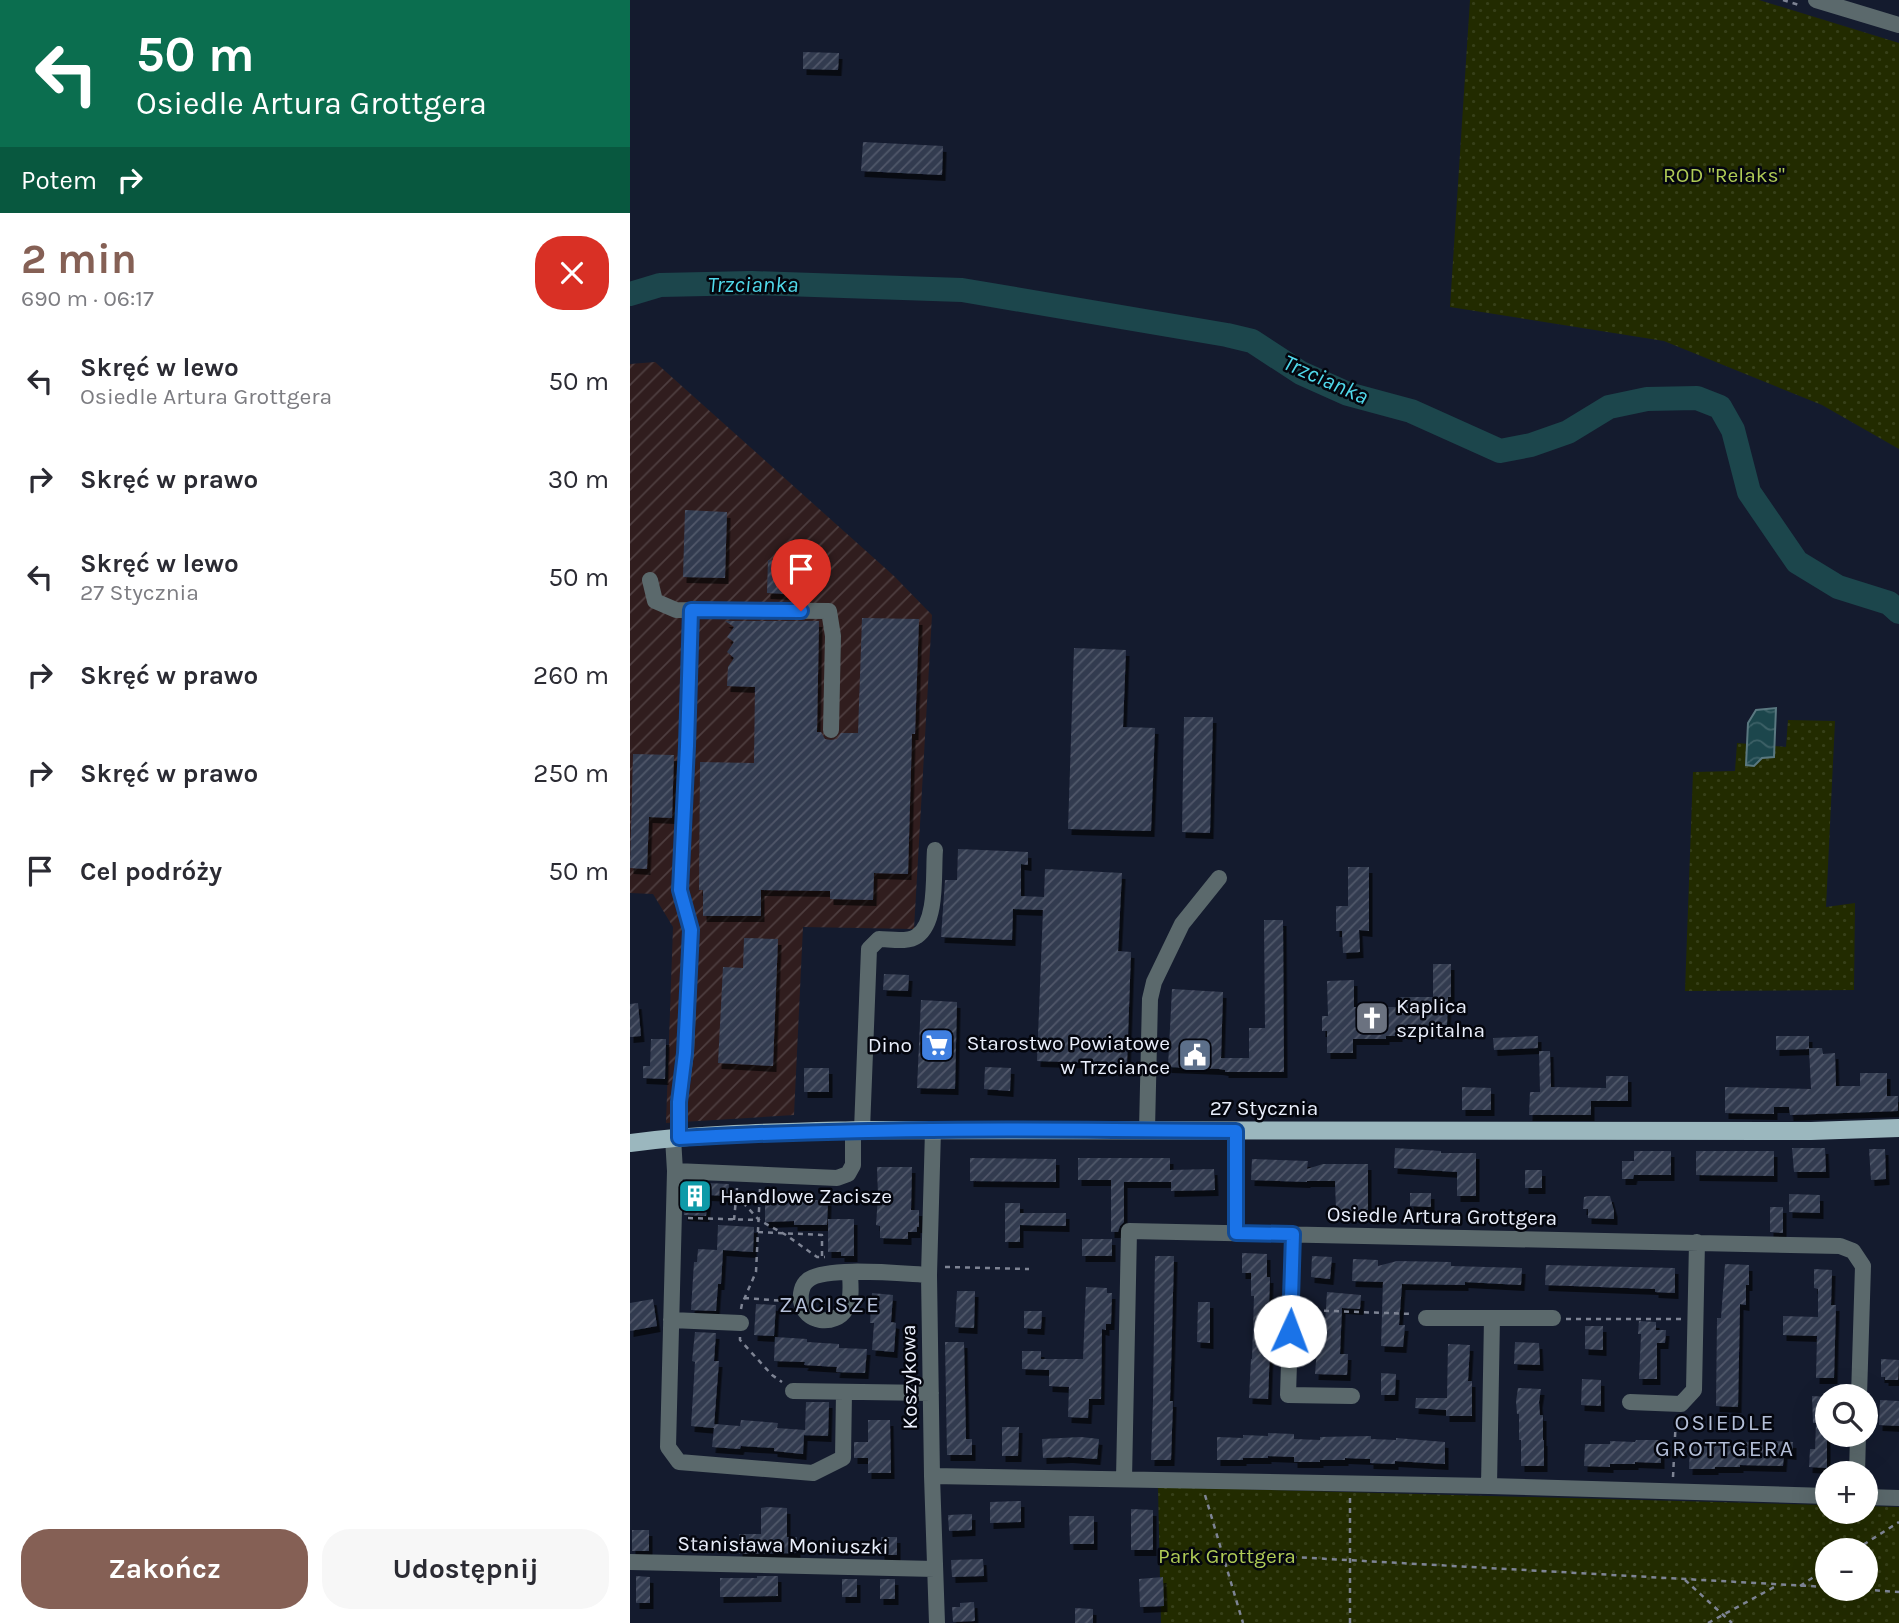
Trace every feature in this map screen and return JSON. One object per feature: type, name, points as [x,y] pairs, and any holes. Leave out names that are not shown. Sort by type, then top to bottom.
[{"type":"main road","name":"27 Stycznia","points":[[630,1143],[769,1133],[933,1130],[1818,1131],[1899,1128]]},
{"type":"street","points":[[1816,0],[1899,24]]},
{"type":"street","points":[[650,580],[655,601],[676,610],[829,611],[834,636],[831,730]]},
{"type":"street","points":[[691,610],[680,890],[691,930],[685,1053],[676,1138],[668,1447],[679,1462],[813,1473],[843,1458],[844,1392]]},
{"type":"street","points":[[675,1171],[837,1178],[848,1174],[853,1165],[858,1131],[869,949],[878,940],[917,937],[923,929],[932,912],[935,850]]},
{"type":"street","points":[[1147,1130],[1150,999],[1154,982],[1182,924],[1219,878]]},
{"type":"street","name":"Koszykowa","points":[[933,1130],[929,1271],[937,1623]]},
{"type":"street","points":[[1236,1131],[1236,1233]]},
{"type":"street","name":"Osiedle Artura Grottgera","points":[[1124,1479],[1129,1231],[1839,1246],[1853,1251],[1863,1266],[1859,1384]]},
{"type":"street","points":[[1293,1234],[1288,1395],[1352,1396]]},
{"type":"street","points":[[1630,1402],[1681,1404],[1694,1390],[1697,1242]]},
{"type":"street","points":[[850,1272],[847,1309],[828,1320],[810,1317],[801,1300],[802,1287],[823,1265],[850,1272],[929,1271]]},
{"type":"street","points":[[1426,1318],[1553,1318]]},
{"type":"street","points":[[1489,1486],[1492,1318]]},
{"type":"street","points":[[671,1320],[741,1323]]},
{"type":"street","points":[[793,1391],[931,1393]]},
{"type":"street","points":[[932,1476],[1489,1486],[1815,1496]]},
{"type":"street","points":[[1878,1497],[1899,1498]]},
{"type":"street","name":"Stanisława Moniuszki","points":[[630,1562],[934,1569]]},
{"type":"path","points":[[761,1175],[756,1272],[742,1304],[740,1340],[772,1375],[793,1391]]},
{"type":"path","points":[[736,1195],[759,1220],[817,1257],[823,1265]]},
{"type":"path","points":[[674,1218],[759,1220]]},
{"type":"path","points":[[758,1232],[822,1235],[823,1265]]},
{"type":"path","points":[[823,1265],[833,1258]]},
{"type":"path","points":[[929,1271],[1029,1269]]},
{"type":"path","points":[[744,1298],[801,1300]]},
{"type":"path","points":[[1291,1310],[1414,1314],[1426,1318]]},
{"type":"path","points":[[1553,1318],[1695,1319]]},
{"type":"path","points":[[1673,1491],[1676,1404]]},
{"type":"path","points":[[1200,1480],[1243,1623]]},
{"type":"path","points":[[1350,1483],[1350,1623]]},
{"type":"path","points":[[1874,1538],[1899,1522]]},
{"type":"path","points":[[1222,1553],[1815,1587]]},
{"type":"path","points":[[1800,1586],[1815,1577]]},
{"type":"path","points":[[1684,1579],[1732,1623]]},
{"type":"path","points":[[1708,1623],[1778,1585]]},
{"type":"path","points":[[1878,1590],[1899,1591]]},
{"type":"shaded area","points":[[655,362],[894,576],[932,615],[914,929],[803,927],[794,1115],[666,1123],[673,927],[653,894],[630,893],[630,364]]},
{"type":"green space","name":"ROD \"Relaks\"","points":[[1470,0],[1759,0],[1899,43],[1899,449],[1822,405],[1664,341],[1450,307]]},
{"type":"green space","points":[[1788,720],[1835,721],[1826,907],[1855,903],[1854,990],[1685,991],[1693,772],[1735,771],[1737,743],[1786,747]]},
{"type":"green space","name":"Park Grottgera","points":[[1158,1487],[1815,1505],[1815,1524],[1878,1524],[1878,1506],[1899,1507],[1899,1623],[1161,1623]]},
{"type":"water","points":[[1776,708],[1774,757],[1762,758],[1754,766],[1746,765],[1748,723],[1756,710]]},
{"type":"building","points":[[803,52],[839,53],[838,70],[803,69]]},
{"type":"building","points":[[863,142],[943,146],[942,175],[861,171]]},
{"type":"building","points":[[685,510],[727,512],[725,578],[683,577]]},
{"type":"building","points":[[768,560],[789,561],[789,594],[767,593]]},
{"type":"building","points":[[862,618],[919,619],[908,874],[874,873],[873,900],[830,899],[830,891],[761,890],[761,916],[703,916],[703,890],[699,890],[700,762],[754,763],[755,687],[727,686],[728,667],[734,658],[727,652],[734,642],[727,637],[734,627],[725,621],[819,621],[817,732],[821,732],[825,739],[831,740],[837,739],[841,733],[858,733]]},
{"type":"building","points":[[1074,648],[1126,650],[1123,727],[1155,728],[1151,831],[1068,829]]},
{"type":"building","points":[[1184,717],[1213,717],[1210,833],[1182,832]]},
{"type":"building","points":[[633,754],[674,755],[672,818],[649,817],[647,869],[630,868]]},
{"type":"building","points":[[958,849],[1028,852],[1028,865],[1021,864],[1021,896],[1044,897],[1045,869],[1122,873],[1118,951],[1131,952],[1127,1064],[1037,1061],[1043,910],[1013,909],[1012,940],[941,937],[945,880],[957,880]]},
{"type":"building","points":[[1348,867],[1369,867],[1369,931],[1359,930],[1360,952],[1343,953],[1342,931],[1336,931],[1336,906],[1348,906]]},
{"type":"building","points":[[1264,920],[1283,920],[1284,1072],[1225,1072],[1219,1069],[1168,1067],[1172,989],[1223,992],[1221,1058],[1249,1058],[1249,1028],[1265,1028]]},
{"type":"building","points":[[744,938],[778,939],[773,1066],[718,1063],[723,967],[743,968]]},
{"type":"building","points":[[1433,964],[1451,964],[1451,997],[1448,997],[1447,1025],[1409,1026],[1409,1032],[1399,1032],[1399,1036],[1386,1036],[1386,1039],[1353,1039],[1353,1053],[1327,1053],[1327,1031],[1322,1031],[1322,1016],[1328,1016],[1327,981],[1354,980],[1354,1007],[1399,1007],[1399,997],[1433,997]]},
{"type":"building","points":[[884,974],[909,975],[908,991],[883,990]]},
{"type":"building","name":"Dino","points":[[921,1000],[957,1002],[955,1089],[917,1088]]},
{"type":"building","points":[[638,1003],[641,1036],[630,1037],[630,1004]]},
{"type":"building","points":[[1538,1036],[1538,1048],[1494,1050],[1493,1038]]},
{"type":"building","points":[[1776,1036],[1809,1036],[1809,1048],[1822,1048],[1823,1054],[1835,1053],[1836,1086],[1860,1086],[1860,1073],[1887,1073],[1887,1096],[1898,1096],[1898,1111],[1790,1115],[1789,1107],[1774,1107],[1774,1114],[1725,1113],[1725,1087],[1811,1089],[1809,1049],[1776,1050]]},
{"type":"building","points":[[651,1039],[666,1039],[665,1079],[643,1078],[643,1066],[650,1066]]},
{"type":"building","points":[[1539,1051],[1550,1051],[1551,1087],[1606,1088],[1606,1076],[1628,1076],[1628,1101],[1591,1101],[1591,1115],[1529,1115],[1530,1092],[1540,1092]]},
{"type":"building","points":[[985,1067],[1011,1068],[1010,1091],[984,1089]]},
{"type":"building","points":[[804,1068],[829,1068],[829,1092],[804,1092]]},
{"type":"building","points":[[1462,1087],[1491,1088],[1491,1110],[1462,1110]]},
{"type":"building","points":[[1395,1148],[1441,1153],[1476,1153],[1476,1196],[1457,1196],[1457,1172],[1394,1168]]},
{"type":"building","points":[[1792,1148],[1825,1148],[1826,1172],[1794,1172]]},
{"type":"building","points":[[1869,1149],[1885,1149],[1886,1179],[1871,1180]]},
{"type":"building","points":[[1634,1151],[1671,1151],[1671,1175],[1634,1175],[1633,1179],[1622,1179],[1622,1161],[1634,1161]]},
{"type":"building","points":[[1696,1151],[1774,1151],[1774,1176],[1696,1175]]},
{"type":"building","points":[[970,1158],[1056,1159],[1056,1182],[970,1181]]},
{"type":"building","points":[[1078,1158],[1170,1158],[1170,1170],[1214,1169],[1215,1190],[1171,1191],[1171,1182],[1124,1182],[1124,1222],[1118,1232],[1111,1232],[1111,1180],[1078,1180]]},
{"type":"building","points":[[1252,1159],[1308,1161],[1307,1169],[1323,1164],[1368,1164],[1368,1210],[1355,1214],[1336,1211],[1335,1181],[1251,1180]]},
{"type":"building","points":[[877,1167],[912,1167],[911,1210],[919,1210],[919,1227],[917,1232],[908,1232],[908,1239],[880,1238],[880,1226],[876,1225]]},
{"type":"building","points":[[1525,1170],[1542,1170],[1542,1188],[1525,1188]]},
{"type":"building","name":"Handlowe Zacisze","points":[[685,1182],[729,1184],[728,1196],[708,1195],[706,1216],[684,1215]]},
{"type":"building","points":[[1410,1193],[1431,1193],[1431,1207],[1410,1206]]},
{"type":"building","points":[[1789,1194],[1820,1195],[1820,1213],[1789,1212]]},
{"type":"building","points":[[1610,1196],[1614,1219],[1588,1218],[1588,1209],[1583,1209],[1584,1197]]},
{"type":"building","points":[[765,1197],[814,1197],[814,1200],[828,1200],[827,1225],[794,1225],[794,1221],[765,1222]]},
{"type":"building","points":[[1005,1203],[1020,1203],[1020,1213],[1066,1213],[1066,1226],[1020,1225],[1020,1242],[1005,1242]]},
{"type":"building","points":[[1770,1207],[1783,1207],[1783,1233],[1770,1232]]},
{"type":"building","points":[[828,1219],[854,1219],[854,1256],[828,1252]]},
{"type":"building","points":[[718,1225],[754,1227],[753,1252],[723,1250],[716,1311],[691,1310],[694,1262],[697,1262],[698,1249],[717,1250]]},
{"type":"building","points":[[1082,1239],[1112,1239],[1112,1256],[1082,1256]]},
{"type":"building","points":[[1242,1253],[1267,1254],[1267,1277],[1270,1277],[1269,1307],[1278,1307],[1277,1348],[1270,1348],[1268,1399],[1249,1398],[1254,1296],[1251,1296],[1251,1273],[1242,1273]]},
{"type":"building","points":[[1155,1256],[1174,1256],[1171,1460],[1151,1460]]},
{"type":"building","points":[[1312,1256],[1332,1257],[1330,1279],[1311,1277]]},
{"type":"building","points":[[1353,1259],[1378,1260],[1378,1266],[1397,1261],[1522,1268],[1521,1285],[1465,1282],[1465,1285],[1402,1284],[1399,1325],[1405,1325],[1403,1347],[1381,1346],[1383,1282],[1352,1281]]},
{"type":"building","points":[[1725,1264],[1749,1265],[1746,1305],[1740,1304],[1738,1407],[1716,1406],[1717,1318],[1721,1318]]},
{"type":"building","points":[[1546,1265],[1675,1268],[1675,1293],[1655,1292],[1655,1289],[1545,1285]]},
{"type":"building","points":[[1814,1269],[1832,1270],[1831,1305],[1836,1305],[1834,1378],[1816,1378],[1817,1336],[1783,1335],[1783,1316],[1818,1317],[1818,1289],[1814,1288]]},
{"type":"building","points":[[1086,1287],[1107,1288],[1107,1293],[1112,1293],[1111,1324],[1106,1324],[1106,1330],[1102,1329],[1101,1399],[1089,1399],[1088,1418],[1068,1417],[1069,1387],[1049,1386],[1049,1370],[1022,1369],[1022,1351],[1041,1351],[1041,1359],[1083,1359]]},
{"type":"building","points":[[957,1291],[975,1291],[974,1328],[955,1327]]},
{"type":"building","points":[[1327,1292],[1361,1295],[1360,1309],[1342,1308],[1340,1354],[1348,1354],[1347,1375],[1315,1374],[1319,1322],[1325,1322]]},
{"type":"building","points":[[872,1293],[893,1295],[891,1322],[896,1323],[894,1352],[872,1350]]},
{"type":"building","points":[[653,1299],[657,1326],[630,1331],[630,1303]]},
{"type":"building","points":[[1198,1302],[1210,1302],[1210,1343],[1197,1342]]},
{"type":"building","points":[[756,1304],[776,1305],[774,1336],[754,1335]]},
{"type":"building","points":[[1024,1311],[1042,1311],[1041,1329],[1024,1328]]},
{"type":"building","points":[[1639,1321],[1656,1322],[1656,1330],[1666,1330],[1665,1343],[1657,1343],[1657,1379],[1639,1379]]},
{"type":"building","points":[[1585,1326],[1603,1326],[1603,1350],[1585,1349]]},
{"type":"building","points":[[695,1332],[716,1333],[714,1361],[719,1361],[714,1424],[740,1426],[741,1420],[778,1423],[777,1428],[805,1430],[806,1402],[829,1402],[828,1436],[804,1435],[803,1454],[774,1451],[774,1448],[712,1447],[714,1428],[691,1426]]},
{"type":"building","points":[[775,1337],[839,1344],[839,1348],[867,1349],[865,1373],[836,1372],[837,1367],[804,1365],[805,1362],[774,1361]]},
{"type":"building","points":[[945,1342],[964,1342],[966,1439],[972,1439],[972,1455],[947,1455]]},
{"type":"building","points":[[1515,1342],[1539,1343],[1540,1365],[1514,1364]]},
{"type":"building","points":[[1448,1344],[1470,1345],[1468,1381],[1472,1381],[1472,1416],[1446,1416],[1446,1410],[1415,1408],[1416,1398],[1447,1398]]},
{"type":"building","points":[[1881,1359],[1899,1360],[1898,1380],[1885,1380],[1885,1377],[1881,1377]]},
{"type":"building","points":[[1381,1373],[1396,1374],[1395,1395],[1381,1395]]},
{"type":"building","points":[[1582,1379],[1601,1380],[1601,1406],[1581,1405]]},
{"type":"building","points":[[1518,1388],[1541,1389],[1539,1402],[1540,1415],[1543,1415],[1544,1466],[1521,1466],[1516,1401]]},
{"type":"building","points":[[1812,1396],[1815,1396],[1813,1423]]},
{"type":"building","points":[[1880,1400],[1899,1401],[1899,1426],[1879,1425]]},
{"type":"building","points":[[868,1420],[890,1420],[891,1473],[868,1473],[868,1458],[854,1458],[854,1442],[868,1442]]},
{"type":"building","points":[[1002,1427],[1019,1427],[1018,1456],[1002,1456]]},
{"type":"building","points":[[1268,1433],[1294,1434],[1294,1439],[1371,1436],[1371,1439],[1445,1442],[1445,1464],[1395,1461],[1395,1464],[1370,1463],[1370,1459],[1345,1458],[1294,1462],[1294,1457],[1268,1456],[1217,1460],[1217,1437],[1243,1438],[1243,1435],[1268,1436]]},
{"type":"building","points":[[1042,1439],[1099,1439],[1097,1459],[1043,1458]]},
{"type":"building","points":[[1661,1440],[1661,1463],[1584,1466],[1585,1444]]},
{"type":"building","points":[[1793,1442],[1793,1454],[1784,1453],[1783,1466],[1740,1465],[1689,1469],[1690,1446],[1715,1447],[1715,1444]]},
{"type":"building","points":[[1827,1447],[1827,1461],[1815,1461],[1815,1467],[1809,1467],[1810,1449]]},
{"type":"building","points":[[1021,1501],[1021,1522],[990,1523],[990,1502]]},
{"type":"building","points":[[761,1508],[787,1508],[787,1537],[797,1537],[797,1553],[739,1554],[739,1534],[761,1534]]},
{"type":"building","points":[[1131,1509],[1153,1510],[1153,1550],[1131,1550]]},
{"type":"building","points":[[972,1514],[972,1530],[949,1531],[948,1515]]},
{"type":"building","points":[[1069,1516],[1094,1516],[1094,1544],[1070,1544]]},
{"type":"building","points":[[632,1530],[649,1530],[649,1551],[632,1551]]},
{"type":"building","points":[[881,1537],[897,1537],[897,1555],[881,1555]]},
{"type":"building","points":[[983,1559],[984,1576],[952,1577],[951,1560]]},
{"type":"building","points":[[636,1576],[650,1577],[650,1603],[636,1603]]},
{"type":"building","points":[[778,1576],[778,1596],[720,1597],[720,1578]]},
{"type":"building","points":[[1163,1577],[1164,1606],[1140,1607],[1139,1579]]},
{"type":"building","points":[[842,1579],[857,1579],[857,1597],[842,1597]]},
{"type":"building","points":[[880,1579],[895,1579],[895,1599],[880,1599]]},
{"type":"building","points":[[974,1602],[975,1621],[953,1622],[952,1607],[960,1607],[960,1603]]},
{"type":"building","points":[[1075,1608],[1093,1609],[1093,1623],[1075,1623]]},
{"type":"waterway","name":"Trzcianka","points":[[630,294],[660,285],[752,283],[962,290],[1227,335],[1252,341],[1301,373],[1348,394],[1411,411],[1500,451],[1531,445],[1568,432],[1609,407],[1647,399],[1697,398],[1720,407],[1733,430],[1749,492],[1797,562],[1838,587],[1889,603],[1899,612]]},
{"type":"place","name":"Kaplica szpitalna","points":[[1372,1018]]},
{"type":"place","name":"Dino","points":[[937,1045]]},
{"type":"place","name":"Starostwo Powiatowe w Trzciance","points":[[1195,1055]]},
{"type":"place","name":"Handlowe Zacisze","points":[[695,1196]]},
{"type":"district","name":"ZACISZE","points":[[830,1304]]},
{"type":"district","name":"OSIEDLE GROTTGERA","points":[[1725,1435]]},
{"type":"route","points":[[801,611],[691,610],[680,890],[691,930],[679,1138],[862,1130],[1236,1131],[1236,1233],[1293,1234],[1290,1331]]}]
